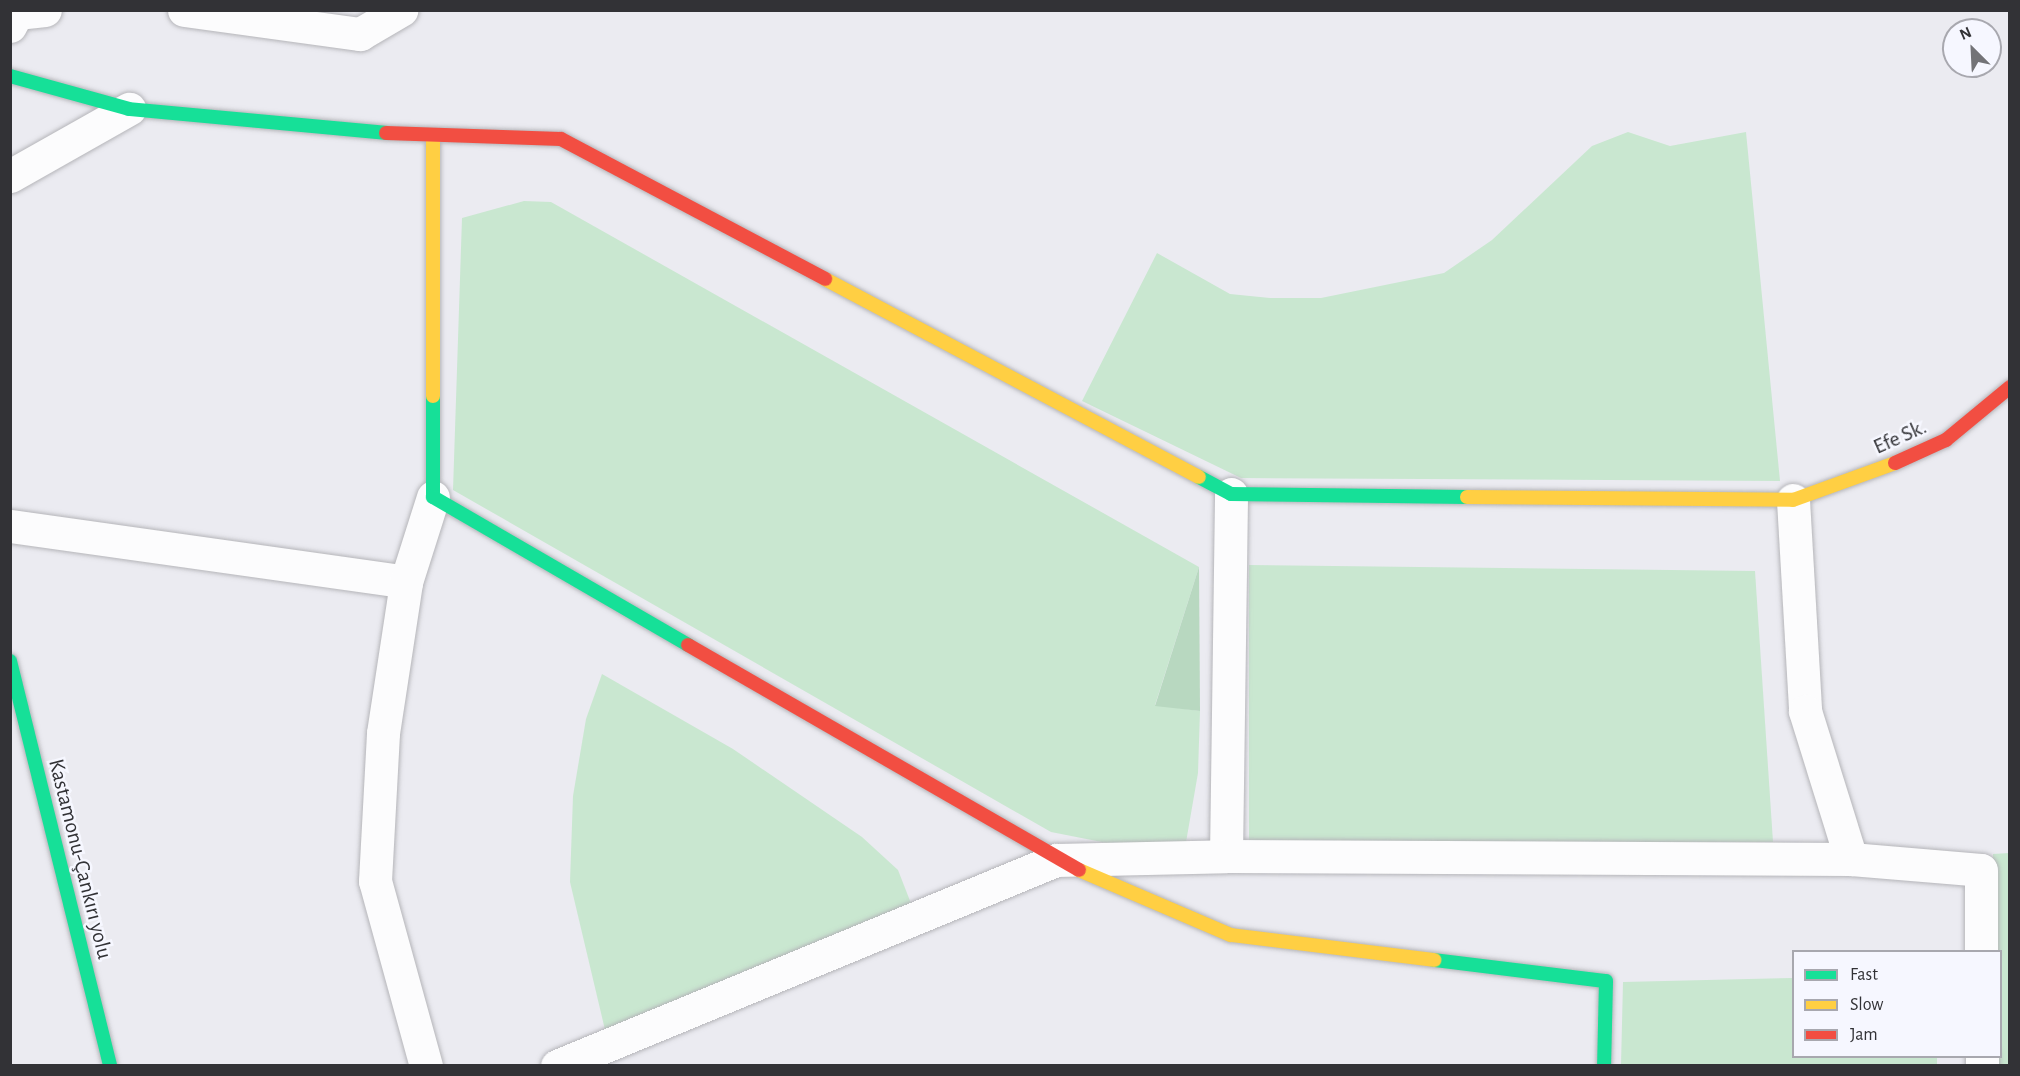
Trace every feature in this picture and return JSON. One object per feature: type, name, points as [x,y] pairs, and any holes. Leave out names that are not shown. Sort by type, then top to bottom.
[{"type":"main road","points":[[10,76],[129,109],[433,137],[561,139],[1231,494]]},
{"type":"main road","points":[[433,137],[434,497],[1056,860],[1231,935],[1606,981],[1604,1065]]},
{"type":"main road","name":"Efe Sk.","points":[[1231,494],[1792,500],[1856,480],[1946,440],[2010,387]]},
{"type":"main road","name":"Kastamonu-Çankırı yolu","points":[[10,661],[110,1065]]},
{"type":"street","points":[[184,10],[360,34],[401,10]]},
{"type":"street","points":[[10,176],[129,109]]},
{"type":"street","points":[[1226,856],[1231,494]]},
{"type":"street","points":[[426,1065],[375,881],[383,733],[406,582],[434,497]]},
{"type":"street","points":[[1792,500],[1805,711],[1851,859]]},
{"type":"street","points":[[10,526],[406,582]]},
{"type":"street","points":[[557,1065],[1056,860],[1226,856],[1851,859],[1981,870],[1981,950]]},
{"type":"green space","points":[[1628,132],[1670,146],[1746,132],[1780,481],[1241,478],[1082,401],[1157,253],[1230,294],[1270,298],[1321,298],[1444,273],[1492,240],[1592,146]]},
{"type":"green space","points":[[524,201],[551,202],[1199,567],[1155,705],[1200,711],[1198,773],[1185,848],[1117,845],[1051,832],[453,490],[462,218]]},
{"type":"green space","points":[[1249,565],[1755,571],[1773,842],[1249,842]]},
{"type":"green space","points":[[1199,567],[1200,711],[1155,706]]},
{"type":"green space","points":[[602,674],[733,749],[862,837],[898,870],[912,906],[606,1034],[570,882],[573,796],[586,719]]},
{"type":"green space","points":[[2009,853],[2009,1065],[1993,1065],[1993,1058],[2002,1058],[2002,950],[1993,950],[1993,854]]},
{"type":"green space","points":[[1792,978],[1792,1058],[1937,1058],[1937,1065],[1621,1065],[1623,982]]},
{"type":"traffic: fast","points":[[10,76],[129,109],[386,133]]},
{"type":"traffic: fast","points":[[433,396],[433,497],[688,645]]},
{"type":"traffic: fast","points":[[1199,477],[1231,494],[1467,497]]},
{"type":"traffic: fast","points":[[10,661],[110,1066]]},
{"type":"traffic: fast","points":[[1434,960],[1606,981],[1604,1066]]},
{"type":"traffic: slow","points":[[433,137],[433,396]]},
{"type":"traffic: slow","points":[[825,279],[1199,477]]},
{"type":"traffic: slow","points":[[1467,497],[1793,500],[1895,463]]},
{"type":"traffic: slow","points":[[1079,870],[1231,935],[1434,960]]},
{"type":"traffic: jam","points":[[386,133],[561,139],[825,279]]},
{"type":"traffic: jam","points":[[1895,463],[1946,440],[2010,387]]},
{"type":"traffic: jam","points":[[688,645],[1079,870]]}]
